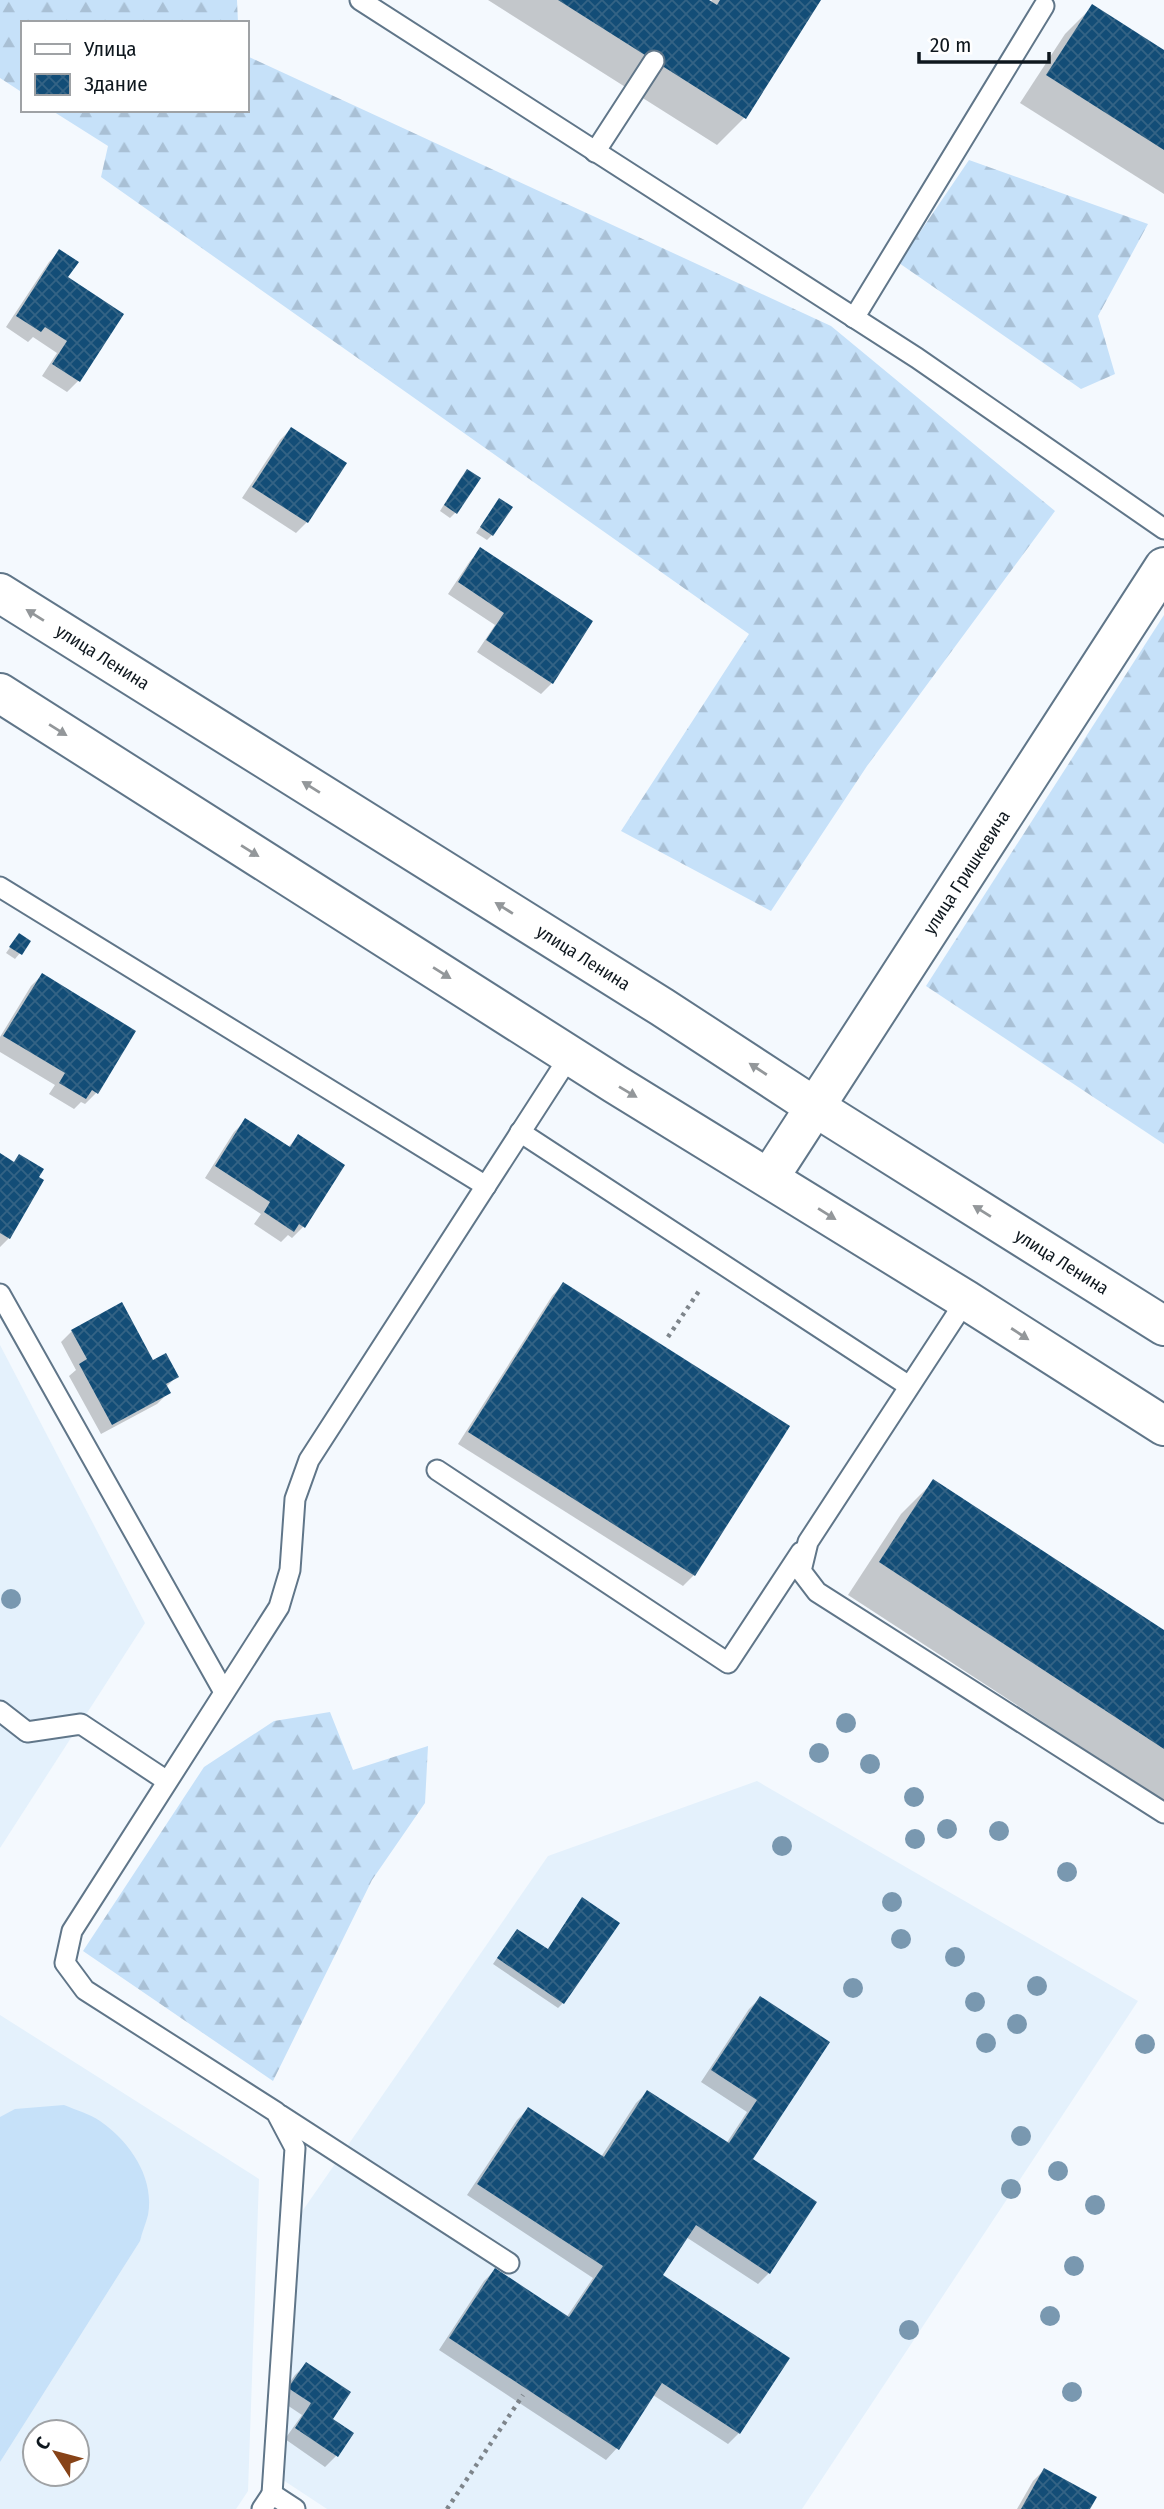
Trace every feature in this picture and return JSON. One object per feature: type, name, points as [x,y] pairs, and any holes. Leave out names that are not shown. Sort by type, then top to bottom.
[{"type":"street","name":"улица Гришкевича","points":[[769,1178],[1164,567]]},
{"type":"street","name":"улица Ленина","points":[[0,593],[662,1007],[815,1107],[1164,1326]]},
{"type":"street","points":[[0,693],[626,1091],[966,1300],[1164,1426]]},
{"type":"lane","points":[[360,0],[917,358],[1164,529]]},
{"type":"lane","points":[[854,318],[1042,2]]},
{"type":"lane","points":[[595,152],[654,61]]},
{"type":"lane","points":[[0,887],[486,1186]]},
{"type":"lane","points":[[509,2263],[85,1990],[65,1963],[72,1931],[279,1607],[290,1570],[295,1499],[309,1460],[571,1054]]},
{"type":"lane","points":[[520,1132],[909,1386]]},
{"type":"lane","points":[[0,1294],[224,1692]]},
{"type":"lane","points":[[437,1470],[728,1663],[966,1300]]},
{"type":"lane","points":[[808,1542],[801,1571],[817,1592],[1164,1813]]},
{"type":"lane","points":[[0,1711],[27,1732],[81,1724],[167,1781]]},
{"type":"lane","points":[[276,2112],[295,2148],[267,2502],[295,2509]]},
{"type":"path","points":[[668,1337],[718,1261]]},
{"type":"path","points":[[447,2509],[523,2395]]},
{"type":"shaded area","points":[[0,1345],[145,1623],[0,1848]]},
{"type":"shaded area","points":[[757,1781],[1138,2001],[802,2509],[327,2509],[280,2478],[301,2213],[548,1856]]},
{"type":"shaded area","points":[[0,2015],[259,2179],[248,2491],[236,2509],[0,2509]]},
{"type":"green space","points":[[0,0],[237,0],[238,21],[21,21],[21,92],[0,78]]},
{"type":"green space","points":[[248,56],[831,326],[1055,511],[867,766],[771,911],[621,831],[749,634],[101,177],[108,146],[54,112],[248,112]]},
{"type":"green space","points":[[969,160],[1148,224],[1098,316],[1115,374],[1081,389],[899,263]]},
{"type":"green space","points":[[1164,615],[1164,1144],[926,986]]},
{"type":"green space","points":[[330,1712],[353,1770],[428,1746],[425,1803],[372,1880],[273,2081],[83,1951],[204,1767],[274,1721]]},
{"type":"green space","points":[[64,2105],[100,2121],[121,2139],[138,2161],[148,2187],[149,2201],[140,2241],[28,2418],[21,2418],[21,2429],[0,2462],[0,2117],[15,2109]]},
{"type":"building","points":[[558,0],[709,0],[717,5],[720,0],[821,0],[746,119]]},
{"type":"building","points":[[1092,4],[1164,50],[1164,150],[1046,75]]},
{"type":"building","points":[[59,249],[79,262],[68,277],[124,314],[80,382],[52,364],[67,341],[45,327],[41,332],[16,316]]},
{"type":"building","points":[[291,427],[347,463],[308,523],[252,487]]},
{"type":"building","points":[[467,469],[481,478],[457,514],[444,505]]},
{"type":"building","points":[[499,498],[513,507],[493,536],[480,527]]},
{"type":"building","points":[[480,547],[593,621],[553,684],[486,640],[504,613],[458,582]]},
{"type":"building","points":[[19,933],[31,941],[22,955],[9,947]]},
{"type":"building","points":[[42,973],[136,1031],[98,1094],[92,1090],[86,1099],[59,1083],[65,1073],[3,1036]]},
{"type":"building","points":[[245,1118],[290,1147],[298,1134],[345,1165],[305,1228],[299,1224],[294,1232],[264,1212],[270,1202],[215,1166]]},
{"type":"building","points":[[0,1153],[14,1162],[19,1154],[44,1169],[39,1177],[44,1180],[10,1239],[0,1233]]},
{"type":"building","points":[[563,1282],[790,1426],[695,1576],[468,1432]]},
{"type":"building","points":[[122,1302],[153,1360],[166,1353],[179,1377],[166,1384],[171,1393],[112,1425],[79,1364],[87,1359],[71,1330]]},
{"type":"building","points":[[933,1479],[1164,1630],[1164,1749],[879,1562]]},
{"type":"building","points":[[582,1897],[620,1923],[564,2004],[497,1958],[517,1929],[548,1949]]},
{"type":"building","points":[[760,1996],[830,2042],[753,2159],[817,2202],[770,2274],[696,2225],[663,2275],[790,2358],[740,2434],[662,2383],[619,2450],[449,2338],[495,2268],[569,2317],[603,2266],[477,2184],[528,2107],[604,2157],[647,2090],[729,2143],[757,2100],[711,2070]]},
{"type":"building","points":[[306,2362],[351,2392],[333,2419],[354,2433],[338,2457],[295,2428],[311,2403],[288,2388]]},
{"type":"building","points":[[1044,2468],[1097,2497],[1090,2509],[1021,2509]]}]
